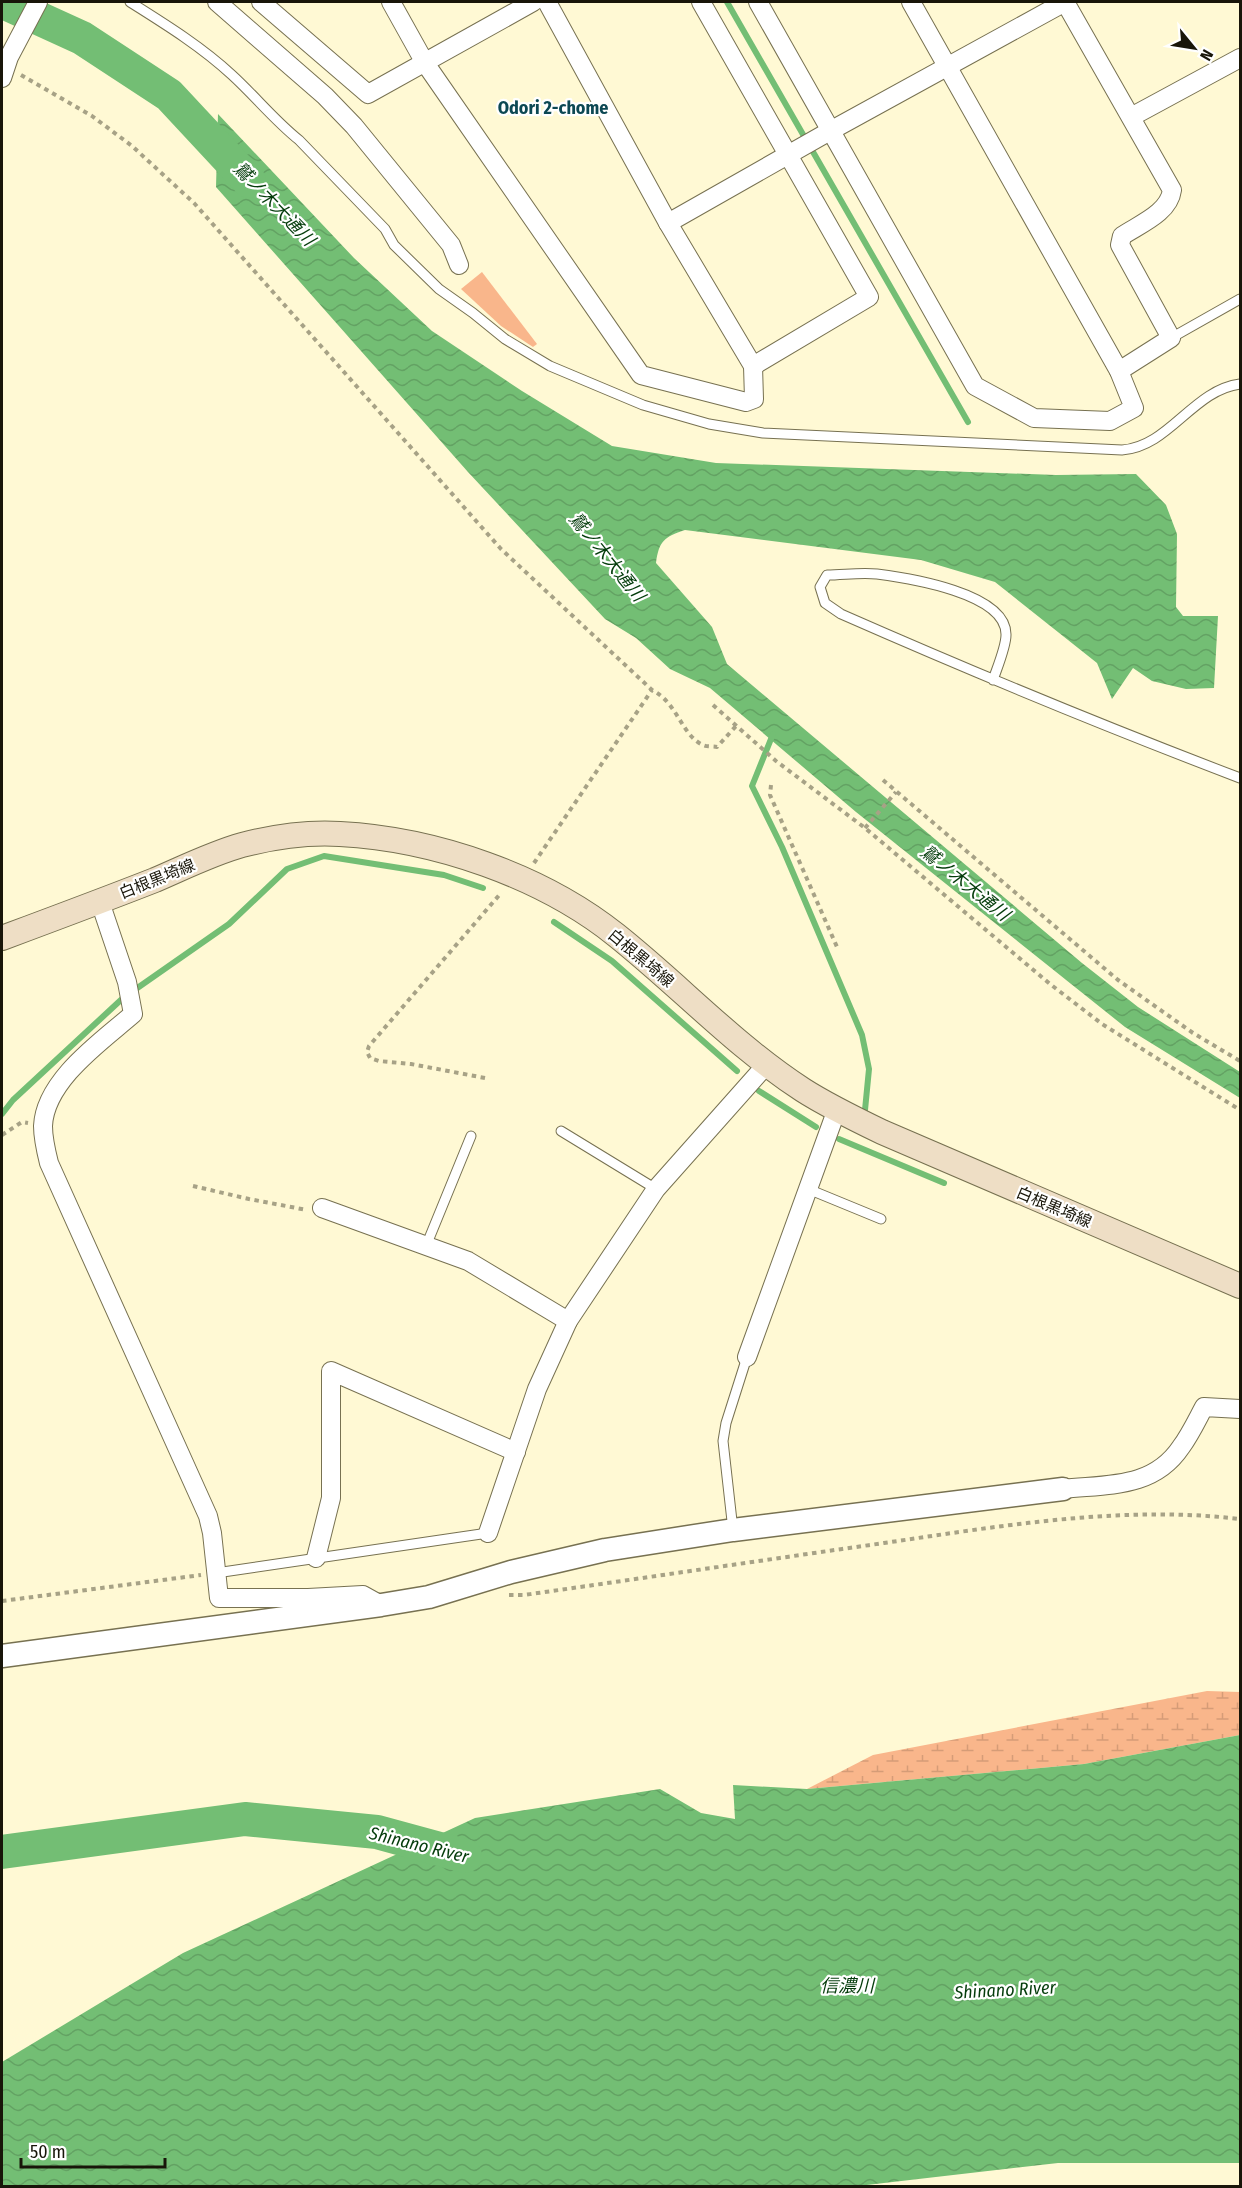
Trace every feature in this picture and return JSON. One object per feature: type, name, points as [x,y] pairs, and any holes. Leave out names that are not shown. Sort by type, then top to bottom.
[{"type":"main road","name":"白根黒埼線","points":[[2,938],[100,902],[241,845],[292,835],[339,833],[385,839],[445,852],[519,877],[580,910],[615,934],[767,1064],[837,1110],[882,1132],[1240,1286]]},
{"type":"street","points":[[5,67],[38,2]]},
{"type":"street","points":[[217,2],[325,96],[354,126],[451,245],[459,265]]},
{"type":"street","points":[[261,2],[368,94],[533,2]]},
{"type":"street","points":[[391,2],[425,63],[641,375],[746,402],[754,399],[753,366],[668,223],[547,2]]},
{"type":"street","points":[[702,2],[869,297],[753,366]]},
{"type":"street","points":[[758,2],[975,386],[1034,418],[1110,421],[1134,408],[1119,371],[910,2]]},
{"type":"street","points":[[668,223],[946,66],[1065,2],[1172,190],[1171,199],[1166,207],[1122,236],[1120,245],[1172,338],[1119,371]]},
{"type":"street","points":[[1131,117],[1240,58]]},
{"type":"street","points":[[100,902],[127,982],[133,1014],[75,1065],[60,1083],[43,1124],[49,1163],[208,1516],[219,1598],[308,1598],[363,1595],[381,1605]]},
{"type":"street","points":[[488,1533],[537,1389],[568,1321],[656,1189],[767,1064]]},
{"type":"street","points":[[747,1357],[837,1110]]},
{"type":"street","points":[[322,1208],[468,1261],[568,1321]]},
{"type":"street","points":[[316,1558],[331,1498],[331,1371],[516,1452]]},
{"type":"street","points":[[2,1656],[429,1597],[511,1572],[604,1550],[733,1530],[1137,1481],[1158,1471],[1180,1449],[1204,1407],[1240,1409]]},
{"type":"lane","points":[[130,2],[191,43],[231,74],[385,229],[394,244],[439,290],[532,356],[579,380],[643,405],[710,424],[763,433],[1122,450],[1151,441],[1218,389],[1240,384]]},
{"type":"lane","points":[[1172,338],[1240,299]]},
{"type":"lane","points":[[993,680],[1006,635],[1002,621],[986,604],[946,587],[875,574],[826,575],[820,587],[825,603],[841,614],[993,680],[1240,778]]},
{"type":"lane","points":[[561,1131],[656,1189]]},
{"type":"lane","points":[[426,1246],[471,1136]]},
{"type":"lane","points":[[808,1189],[881,1219]]},
{"type":"lane","points":[[733,1530],[723,1442],[726,1423],[747,1357]]},
{"type":"lane","points":[[216,1573],[488,1533]]},
{"type":"path","points":[[5,67],[92,116],[132,146],[194,203],[501,549],[652,690],[670,703],[689,732],[704,746],[717,747],[736,726]]},
{"type":"path","points":[[485,1078],[411,1064],[379,1061],[370,1058],[367,1052],[369,1046],[519,877],[652,690]]},
{"type":"path","points":[[713,705],[776,761],[866,827],[1050,984],[1102,1024],[1240,1110]]},
{"type":"path","points":[[883,780],[1118,980],[1193,1033],[1240,1061]]},
{"type":"path","points":[[771,785],[770,795],[837,947]]},
{"type":"path","points":[[866,827],[896,792]]},
{"type":"path","points":[[2,1135],[22,1122],[43,1124]]},
{"type":"path","points":[[194,1186],[303,1210],[322,1208]]},
{"type":"path","points":[[500,1595],[524,1595],[970,1530],[1103,1515],[1212,1516],[1240,1519]]},
{"type":"path","points":[[2,1601],[216,1573]]},
{"type":"green space","points":[[482,272],[537,344],[533,347],[501,326],[461,289]]},
{"type":"green space","points":[[1207,1691],[1240,1692],[1240,1735],[1084,1764],[807,1789],[873,1755]]},
{"type":"water","points":[[218,114],[354,258],[432,331],[522,391],[612,446],[716,463],[1056,475],[1136,474],[1166,505],[1177,534],[1176,607],[1183,616],[1218,616],[1214,688],[1186,689],[1152,681],[1133,668],[1112,699],[1097,663],[995,582],[921,560],[685,530],[664,541],[656,563],[712,627],[727,664],[1082,963],[1138,1007],[1240,1072],[1240,1098],[1125,1027],[856,812],[710,688],[670,669],[636,638],[605,619],[468,472],[216,187]]},
{"type":"water","name":"信濃川","points":[[1240,1735],[1240,2163],[1058,2163],[858,2186],[2,2186],[2,2062],[183,1953],[475,1818],[660,1789],[701,1813],[735,1819],[733,1785],[807,1789],[1084,1764]]},
{"type":"waterway","name":"鷲ノ木大通川","points":[[3,2],[82,38],[169,95],[249,181]]},
{"type":"waterway","points":[[727,2],[968,422]]},
{"type":"waterway","points":[[773,734],[752,786],[782,847],[862,1035],[869,1069],[865,1110]]},
{"type":"waterway","points":[[2,1114],[13,1100],[123,998],[229,924],[287,869],[324,856],[444,875],[483,888]]},
{"type":"waterway","points":[[554,922],[612,961],[737,1071]]},
{"type":"waterway","points":[[759,1091],[816,1127]]},
{"type":"waterway","points":[[839,1139],[944,1183]]},
{"type":"waterway","name":"Shinano River","points":[[2,1852],[245,1819],[377,1832],[465,1856]]},
{"type":"district","name":"Odori 2-chome","points":[[553,108]]}]
